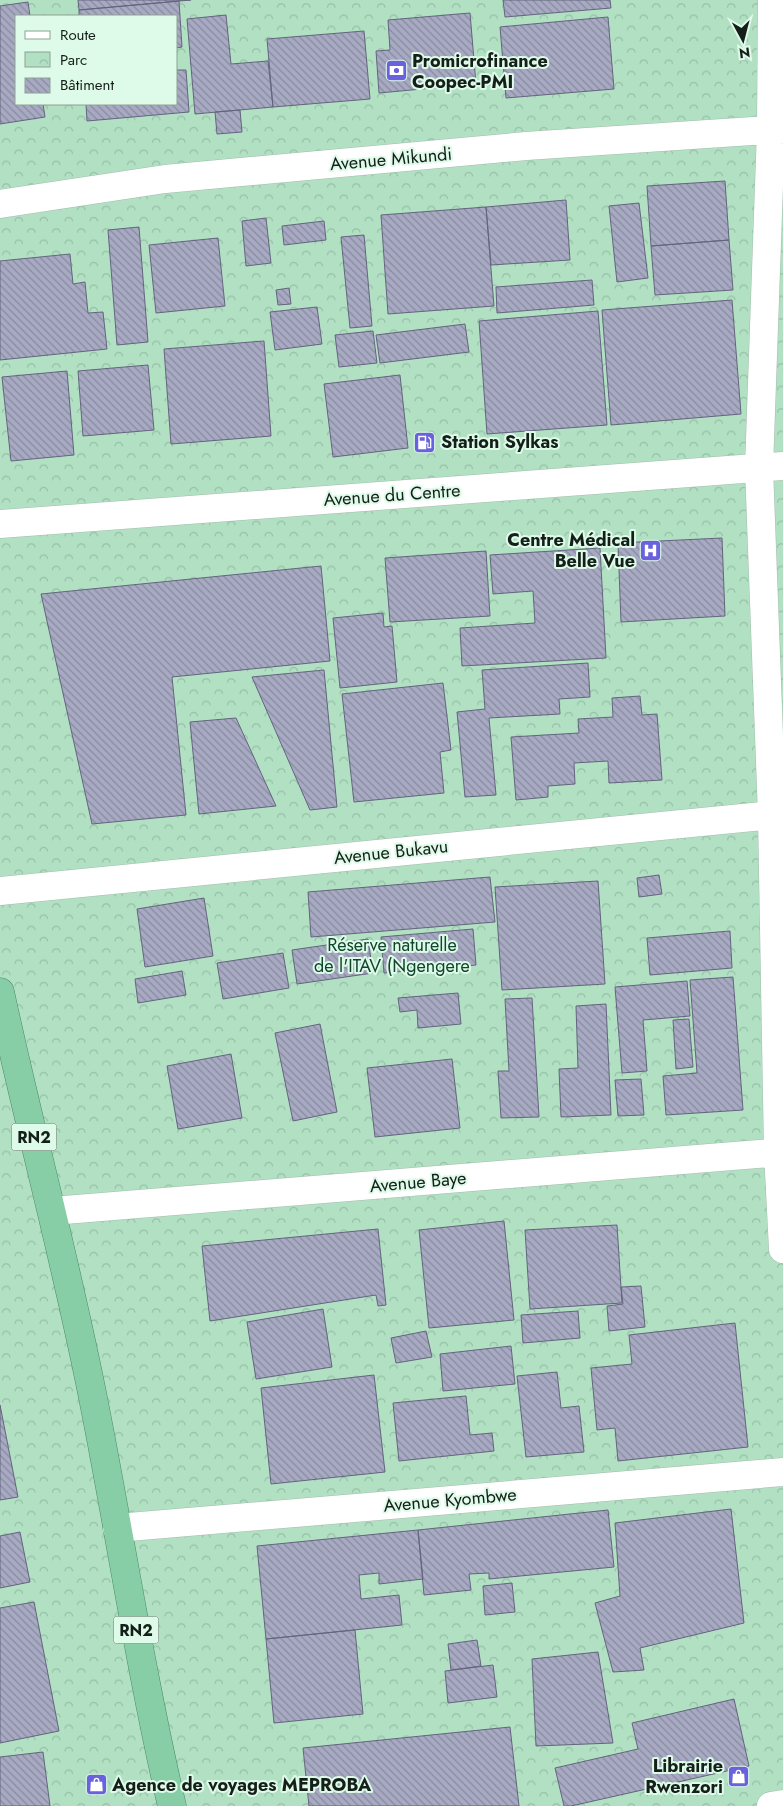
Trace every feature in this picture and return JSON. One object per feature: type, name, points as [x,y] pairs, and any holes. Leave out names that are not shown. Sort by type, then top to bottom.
[{"type":"highway","name":"RN2","points":[[0,992],[15,1062],[52,1211],[95,1406],[155,1731],[172,1806]]},
{"type":"street","points":[[772,0],[777,129],[771,467],[783,1249]]},
{"type":"street","name":"Avenue Mikundi","points":[[0,204],[165,180],[526,146],[777,129]]},
{"type":"street","name":"Avenue du Centre","points":[[0,524],[771,467]]},
{"type":"street","name":"Avenue Bukavu","points":[[0,891],[777,814]]},
{"type":"street","name":"Avenue Baye","points":[[52,1211],[781,1152]]},
{"type":"street","name":"Avenue Kyombwe","points":[[118,1528],[783,1472]]},
{"type":"street","points":[[771,1806],[783,1804]]},
{"type":"green space","name":"Réserve naturelle de l'ITAV (Ngengere","points":[[0,0],[783,0],[783,1806],[0,1806]]},
{"type":"building","points":[[78,0],[191,0],[79,10]]},
{"type":"building","points":[[503,0],[610,0],[611,8],[505,17]]},
{"type":"building","points":[[179,1],[182,47],[178,48],[178,15],[79,15],[79,10]]},
{"type":"building","points":[[28,2],[30,15],[15,15],[15,105],[43,105],[45,117],[0,124],[0,6]]},
{"type":"building","points":[[470,13],[476,84],[379,93],[376,51],[390,50],[388,20]]},
{"type":"building","points":[[226,15],[231,64],[268,61],[273,107],[195,114],[187,19]]},
{"type":"building","points":[[608,17],[614,89],[506,98],[500,27]]},
{"type":"building","points":[[364,31],[370,99],[273,107],[267,39]]},
{"type":"building","points":[[178,70],[186,70],[189,112],[87,121],[86,105],[178,105]]},
{"type":"building","points":[[240,110],[242,132],[217,134],[215,112]]},
{"type":"building","points":[[725,181],[729,240],[651,246],[647,186]]},
{"type":"building","points":[[566,200],[570,260],[491,265],[486,207]]},
{"type":"building","points":[[639,203],[648,278],[617,282],[609,206]]},
{"type":"building","points":[[486,207],[494,306],[388,314],[381,215]]},
{"type":"building","points":[[266,218],[271,263],[246,266],[242,221]]},
{"type":"building","points":[[324,221],[326,240],[284,245],[282,226]]},
{"type":"building","points":[[139,227],[148,342],[117,345],[108,230]]},
{"type":"building","points":[[364,235],[372,326],[350,328],[341,237]]},
{"type":"building","points":[[218,238],[225,306],[156,313],[149,245]]},
{"type":"building","points":[[729,240],[733,290],[655,295],[651,246]]},
{"type":"building","points":[[70,254],[73,284],[85,282],[88,313],[103,312],[107,349],[0,360],[0,261]]},
{"type":"building","points":[[592,280],[594,305],[497,313],[496,287]]},
{"type":"building","points":[[289,288],[291,304],[278,305],[276,290]]},
{"type":"building","points":[[732,300],[741,414],[611,425],[602,310]]},
{"type":"building","points":[[317,307],[322,344],[275,350],[270,312]]},
{"type":"building","points":[[598,311],[607,425],[487,434],[479,321]]},
{"type":"building","points":[[465,324],[469,352],[380,363],[376,335]]},
{"type":"building","points":[[373,331],[377,363],[339,367],[335,335]]},
{"type":"building","points":[[264,341],[271,436],[171,444],[164,349]]},
{"type":"building","points":[[148,365],[154,430],[83,436],[78,371]]},
{"type":"building","points":[[67,371],[74,455],[11,461],[2,377]]},
{"type":"building","points":[[400,375],[408,448],[333,457],[324,384]]},
{"type":"building","points":[[722,538],[725,616],[621,622],[618,543]]},
{"type":"building","points":[[600,548],[606,658],[462,666],[460,628],[535,623],[533,591],[493,594],[490,555]]},
{"type":"building","points":[[486,551],[490,616],[390,622],[385,558]]},
{"type":"building","points":[[321,566],[330,661],[172,677],[186,815],[92,824],[41,594]]},
{"type":"building","points":[[383,613],[384,627],[392,626],[397,682],[340,688],[333,618]]},
{"type":"building","points":[[588,663],[590,697],[559,699],[560,714],[489,718],[496,795],[465,797],[457,712],[485,709],[482,670]]},
{"type":"building","points":[[324,670],[337,807],[310,810],[252,677]]},
{"type":"building","points":[[443,683],[451,750],[440,752],[444,793],[354,802],[342,694]]},
{"type":"building","points":[[640,696],[642,715],[657,714],[662,780],[609,783],[608,761],[574,763],[575,784],[548,786],[548,797],[516,800],[511,737],[579,733],[578,719],[613,717],[612,698]]},
{"type":"building","points":[[236,718],[276,806],[199,814],[190,722]]},
{"type":"building","points":[[659,875],[662,894],[639,897],[637,878]]},
{"type":"building","points":[[490,877],[495,922],[311,937],[308,892]]},
{"type":"building","points":[[598,881],[605,984],[502,990],[495,887]]},
{"type":"building","points":[[204,898],[213,956],[145,967],[137,909]]},
{"type":"building","points":[[473,929],[476,965],[384,973],[381,937]]},
{"type":"building","points":[[730,931],[732,968],[650,975],[647,938]]},
{"type":"building","points":[[368,939],[373,973],[297,984],[292,950]]},
{"type":"building","points":[[283,953],[289,988],[223,999],[217,963]]},
{"type":"building","points":[[182,971],[186,995],[138,1003],[135,979]]},
{"type":"building","points":[[733,977],[743,1110],[666,1115],[663,1076],[697,1073],[690,980]]},
{"type":"building","points":[[687,981],[690,1016],[643,1020],[647,1071],[622,1073],[615,987]]},
{"type":"building","points":[[458,993],[461,1024],[418,1028],[417,1010],[400,1012],[398,998]]},
{"type":"building","points":[[532,998],[539,1117],[501,1118],[498,1071],[509,1071],[505,999]]},
{"type":"building","points":[[606,1004],[611,1115],[561,1117],[559,1069],[578,1068],[576,1006]]},
{"type":"building","points":[[689,1019],[693,1067],[676,1069],[673,1020]]},
{"type":"building","points":[[320,1024],[337,1112],[293,1121],[275,1033]]},
{"type":"building","points":[[231,1054],[242,1118],[178,1129],[167,1066]]},
{"type":"building","points":[[452,1059],[460,1128],[375,1137],[367,1068]]},
{"type":"building","points":[[641,1079],[644,1115],[618,1116],[615,1080]]},
{"type":"building","points":[[504,1221],[514,1320],[429,1328],[419,1230]]},
{"type":"building","points":[[617,1225],[622,1303],[530,1309],[525,1230]]},
{"type":"building","points":[[378,1229],[386,1305],[378,1306],[376,1295],[210,1321],[202,1246]]},
{"type":"building","points":[[641,1286],[645,1327],[609,1331],[607,1306],[623,1304],[621,1287]]},
{"type":"building","points":[[323,1309],[332,1367],[256,1379],[247,1322]]},
{"type":"building","points":[[578,1311],[580,1338],[523,1343],[521,1315]]},
{"type":"building","points":[[735,1323],[748,1447],[618,1461],[615,1428],[597,1430],[591,1368],[632,1364],[629,1335]]},
{"type":"building","points":[[426,1331],[432,1357],[396,1363],[391,1338]]},
{"type":"building","points":[[511,1346],[515,1384],[443,1391],[440,1354]]},
{"type":"building","points":[[557,1372],[561,1408],[579,1406],[584,1452],[526,1457],[517,1376]]},
{"type":"building","points":[[374,1375],[385,1472],[271,1484],[261,1388]]},
{"type":"building","points":[[466,1396],[470,1435],[492,1433],[494,1451],[399,1461],[393,1403]]},
{"type":"building","points":[[0,1405],[18,1497],[0,1500]]},
{"type":"building","points":[[731,1509],[744,1623],[640,1648],[644,1670],[613,1672],[595,1603],[620,1596],[615,1523]]},
{"type":"building","points":[[608,1510],[614,1567],[489,1579],[489,1573],[469,1574],[471,1590],[424,1595],[418,1530]]},
{"type":"building","points":[[418,1530],[423,1579],[379,1584],[379,1573],[359,1575],[361,1599],[399,1595],[402,1625],[266,1639],[257,1546]]},
{"type":"building","points":[[20,1532],[30,1582],[0,1588],[0,1536]]},
{"type":"building","points":[[512,1583],[515,1612],[485,1615],[483,1586]]},
{"type":"building","points":[[34,1602],[59,1731],[0,1743],[0,1608]]},
{"type":"building","points":[[355,1630],[363,1714],[274,1723],[266,1639]]},
{"type":"building","points":[[477,1640],[481,1666],[451,1670],[448,1644]]},
{"type":"building","points":[[598,1652],[613,1743],[536,1746],[532,1659]]},
{"type":"building","points":[[493,1665],[497,1697],[448,1703],[445,1671]]},
{"type":"building","points":[[734,1699],[749,1766],[564,1806],[555,1768],[638,1749],[632,1723]]},
{"type":"building","points":[[510,1727],[519,1806],[309,1806],[303,1748]]},
{"type":"building","points":[[43,1752],[50,1806],[0,1806],[0,1757]]},
{"type":"place","name":"Promicrofinance Coopec-PMI","points":[[396,71]]},
{"type":"place","name":"Station Sylkas","points":[[425,442]]},
{"type":"place","name":"Centre Médical Belle Vue","points":[[651,550]]},
{"type":"place","name":"Librairie Rwenzori","points":[[739,1776]]},
{"type":"place","name":"Agence de voyages MEPROBA","points":[[96,1785]]}]
